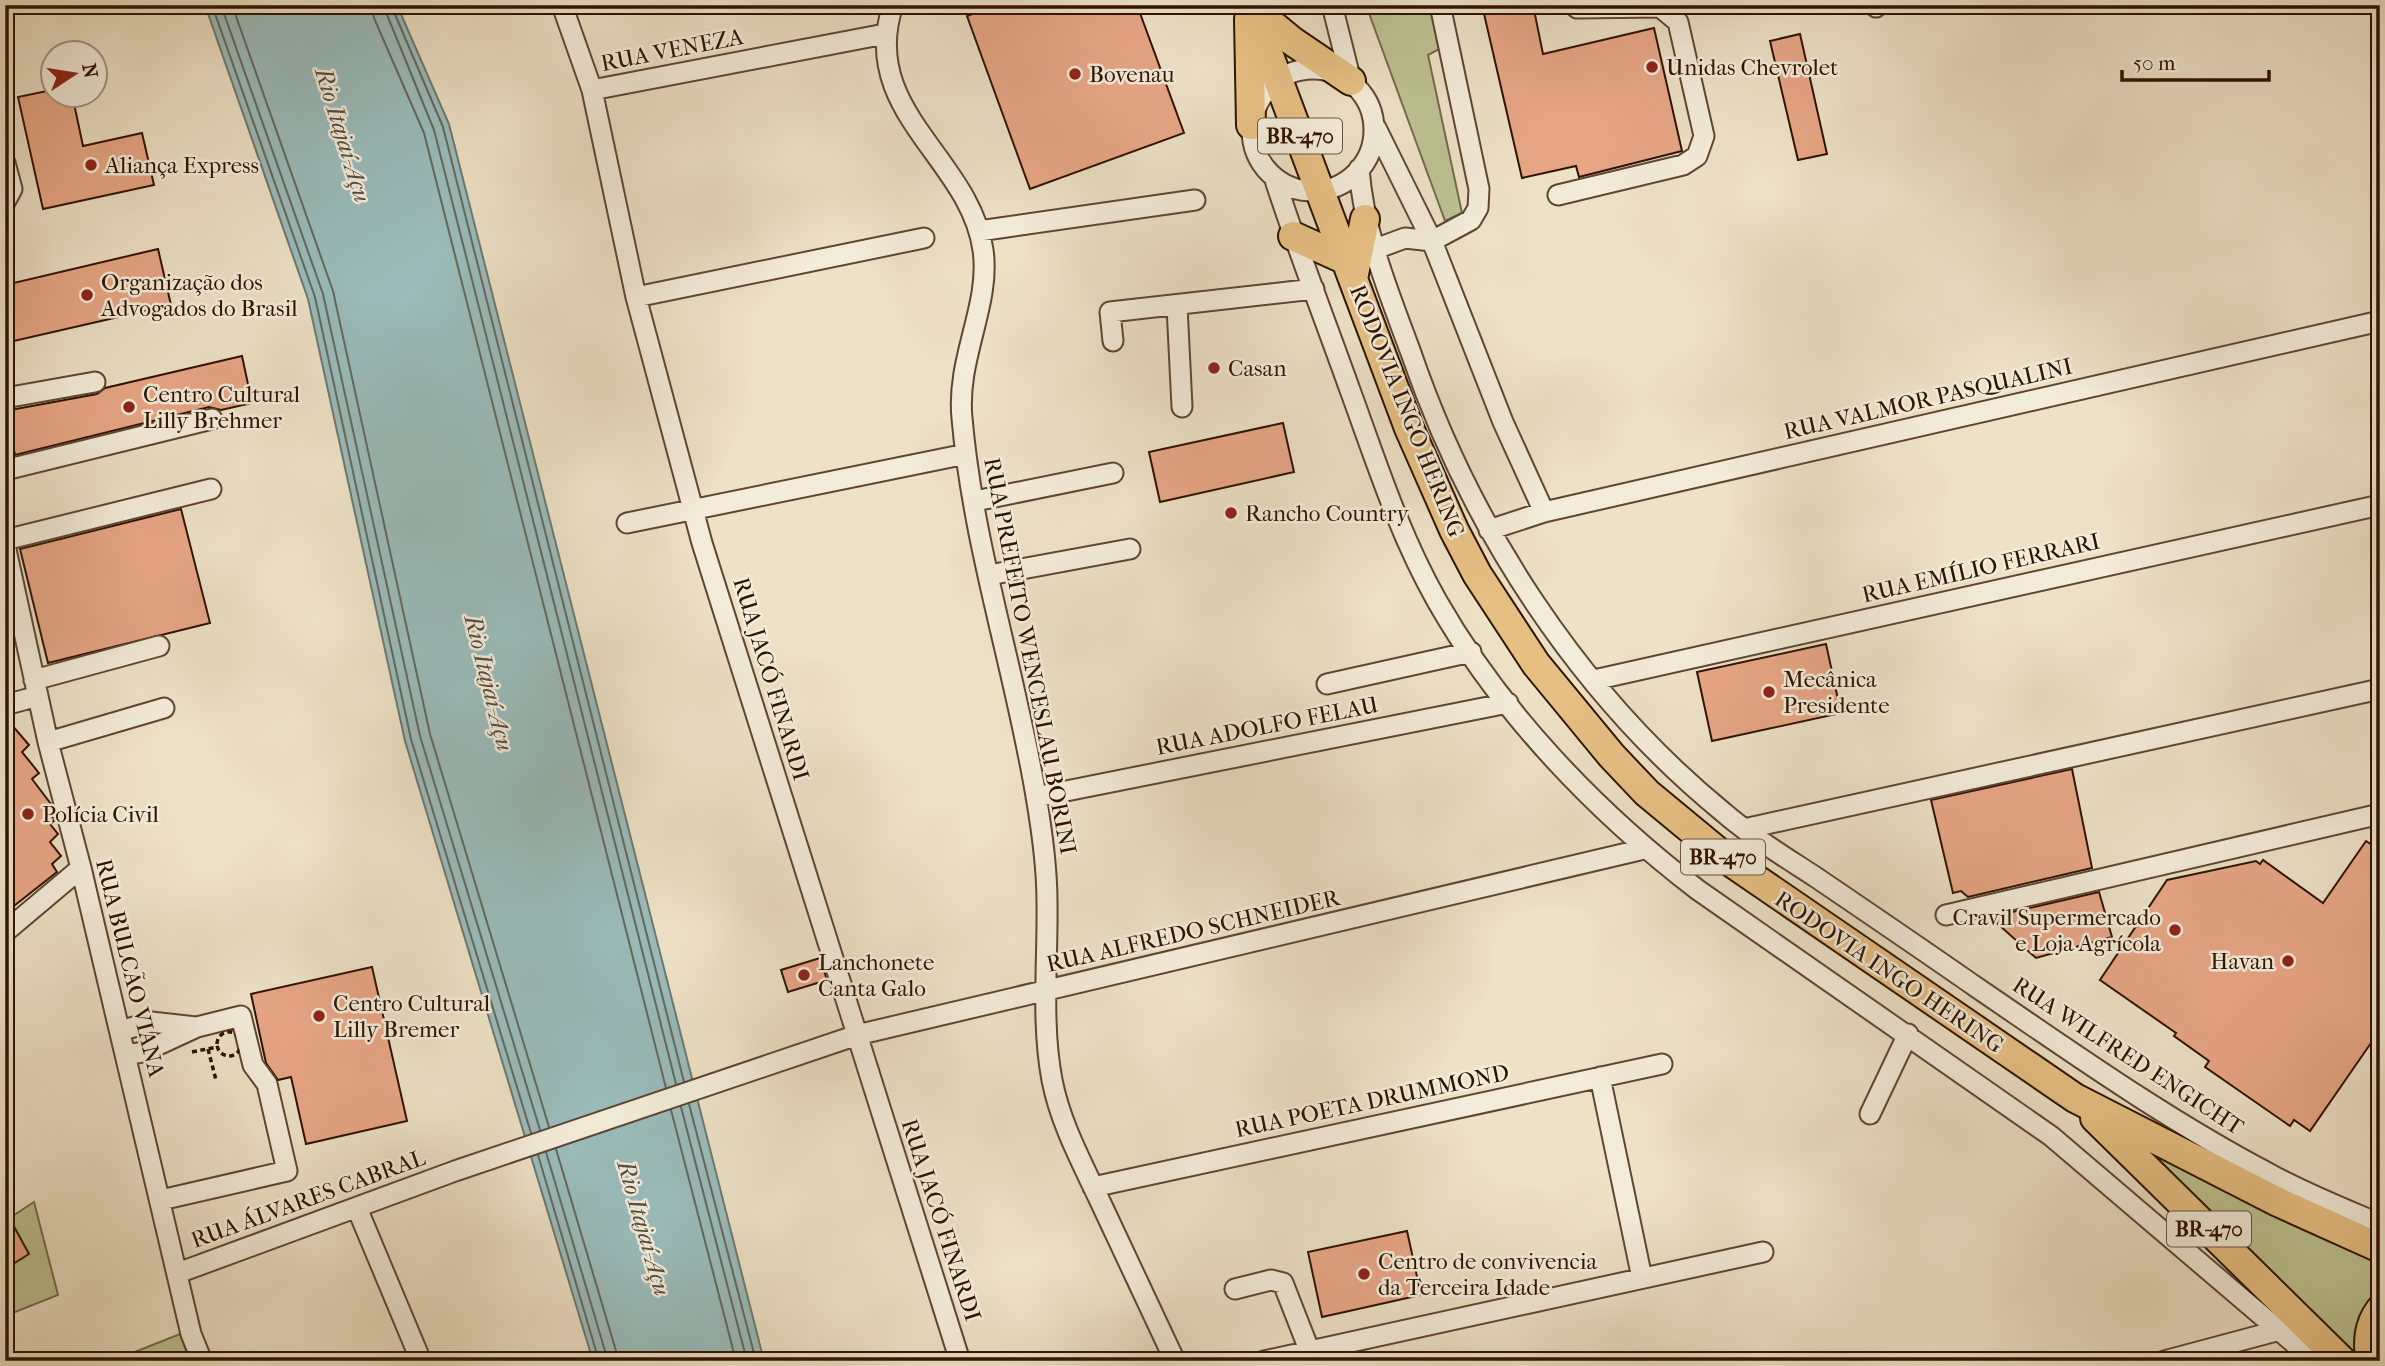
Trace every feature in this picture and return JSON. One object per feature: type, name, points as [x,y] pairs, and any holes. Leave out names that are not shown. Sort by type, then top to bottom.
[{"type":"highway","points":[[1251,5],[1292,41],[1350,81]]},
{"type":"highway","points":[[1251,5],[1248,56],[1251,125]]},
{"type":"highway","name":"RODOVIA INGO HERING","points":[[1251,5],[1321,193],[1358,261],[1432,484],[1477,574],[1536,664],[1611,755],[1647,793],[1728,860],[2076,1098],[2278,1202],[2380,1248]]},
{"type":"highway","points":[[1293,236],[1358,261],[1365,219]]},
{"type":"highway","name":"RODOVIA INGO HERING","points":[[2076,1098],[2342,1361]]},
{"type":"highway","points":[[2370,1361],[2368,1341],[2371,1325],[2380,1310]]},
{"type":"street","name":"RUA JACÓ FINARDI","points":[[562,5],[592,90],[636,297],[694,509],[960,1361]]},
{"type":"street","name":"RUA PREFEITO WENCESLAU BORINI","points":[[892,5],[885,34],[890,73],[909,120],[959,187],[979,231],[984,277],[961,374],[960,398],[966,454],[989,575],[1036,797],[1047,893],[1046,990],[1052,1079],[1069,1135],[1175,1361]]},
{"type":"street","points":[[1332,5],[1350,81]]},
{"type":"street","points":[[1358,261],[1405,238],[1432,241],[1471,220],[1478,208],[1479,189],[1440,5]]},
{"type":"street","points":[[1558,195],[1683,165],[1697,156],[1704,136],[1678,22],[1660,7],[1577,8],[1574,5]]},
{"type":"street","name":"RUA VENEZA","points":[[592,90],[885,34]]},
{"type":"street","points":[[1544,512],[1503,422],[1432,241],[1376,128],[1369,102],[1350,81],[1327,70],[1301,70],[1278,80],[1260,100],[1251,125],[1256,155],[1275,180],[1400,528],[1437,601],[1508,703],[1602,809],[1644,849],[1698,890],[2052,1136],[2315,1361]]},
{"type":"street","points":[[1275,180],[1296,191],[1321,193],[1339,185],[1359,169],[1372,146],[1376,128]]},
{"type":"street","points":[[5,163],[12,189],[5,202]]},
{"type":"street","points":[[1359,169],[1365,219]]},
{"type":"street","points":[[979,231],[1195,200]]},
{"type":"street","points":[[636,297],[924,239]]},
{"type":"street","name":"RUA WILFRED ENGICHT","points":[[1358,261],[1425,395],[1450,455],[1489,530],[1551,623],[1647,743],[1744,829],[2008,1009],[2227,1150],[2309,1194],[2380,1224]]},
{"type":"street","points":[[1113,341],[1110,312],[1314,289]]},
{"type":"street","points":[[1177,306],[1182,407]]},
{"type":"street","name":"RUA VALMOR PASQUALINI","points":[[1489,530],[1544,512],[2380,321]]},
{"type":"street","points":[[5,398],[95,382]]},
{"type":"street","points":[[5,470],[212,419]]},
{"type":"street","points":[[627,523],[966,454]]},
{"type":"street","points":[[975,501],[1113,473]]},
{"type":"street","points":[[5,540],[211,489]]},
{"type":"street","name":"RUA EMÍLIO FERRARI","points":[[1594,680],[2380,505]]},
{"type":"street","name":"RUA BULCÃO VIANA","points":[[5,545],[12,612],[36,688],[191,1334],[202,1361]]},
{"type":"street","points":[[989,575],[1130,549]]},
{"type":"street","points":[[5,705],[36,688],[159,646]]},
{"type":"street","points":[[1327,684],[1471,652]]},
{"type":"street","points":[[1744,829],[2380,689]]},
{"type":"street","name":"RUA ADOLFO FELAU","points":[[1036,797],[1508,703]]},
{"type":"street","points":[[48,742],[164,708]]},
{"type":"street","points":[[1946,915],[2380,814]]},
{"type":"street","name":"RUA ALFREDO SCHNEIDER","points":[[755,1069],[857,1035],[1644,849]]},
{"type":"street","points":[[5,932],[81,868]]},
{"type":"street","points":[[126,1055],[143,1052],[197,1027],[241,1016],[253,1065],[267,1084],[287,1171],[161,1200]]},
{"type":"street","points":[[120,1031],[151,1022],[197,1027]]},
{"type":"street","points":[[1870,1114],[1908,1034]]},
{"type":"street","name":"RUA POETA DRUMMOND","points":[[1093,1187],[1662,1064]]},
{"type":"street","name":"RUA ÁLVARES CABRAL","points":[[178,1273],[455,1171],[755,1069]]},
{"type":"street","points":[[1600,1077],[1642,1278]]},
{"type":"street","points":[[357,1208],[421,1361]]},
{"type":"street","points":[[1264,1361],[1763,1252]]},
{"type":"street","points":[[1235,1289],[1271,1280],[1283,1283],[1310,1352]]},
{"type":"street","points":[[2164,1361],[2280,1330]]},
{"type":"path","points":[[208,1049],[216,1080]]},
{"type":"green space","points":[[1366,5],[1434,5],[1443,47],[1428,55],[1462,213],[1445,221]]},
{"type":"green space","points":[[2129,1138],[2380,1261],[2380,1294],[2368,1305],[2358,1361]]},
{"type":"green space","points":[[34,1202],[58,1295],[5,1316],[5,1221]]},
{"type":"green space","points":[[180,1334],[190,1361],[112,1361]]},
{"type":"water","name":"Rio Itajaí-Açu","points":[[205,5],[397,5],[449,124],[764,1361],[593,1361],[405,741],[308,299]]},
{"type":"building","name":"Bovenau","points":[[996,5],[1137,5],[1184,133],[1030,189],[967,16]]},
{"type":"building","points":[[1482,5],[1533,5],[1543,54],[1654,28],[1682,151],[1579,177],[1576,166],[1522,178]]},
{"type":"building","points":[[1800,34],[1827,154],[1798,160],[1770,41]]},
{"type":"building","name":"Aliança Express","points":[[38,93],[38,108],[75,108],[83,146],[142,133],[154,185],[43,209],[18,97]]},
{"type":"building","name":"Organização dos Advogados do Brasil","points":[[158,249],[171,305],[5,343],[5,285]]},
{"type":"building","name":"Centro Cultural Lilly Brehmer","points":[[242,356],[252,403],[221,410],[209,407],[15,455],[5,411],[97,394],[105,388]]},
{"type":"building","points":[[1283,423],[1294,472],[1160,502],[1149,452]]},
{"type":"building","points":[[181,509],[210,623],[48,663],[20,549]]},
{"type":"building","name":"Mecânica Presidente","points":[[1826,644],[1841,713],[1712,741],[1697,672]]},
{"type":"building","name":"Polícia Civil","points":[[5,717],[29,745],[22,752],[39,773],[32,779],[51,804],[46,808],[55,820],[50,824],[58,834],[50,842],[61,856],[52,864],[57,872],[5,913]]},
{"type":"building","points":[[2072,769],[2092,868],[1968,897],[1961,891],[1953,893],[1931,800]]},
{"type":"building","name":"Havan","points":[[2366,841],[2380,850],[2380,1030],[2310,1131],[2294,1120],[2290,1126],[2205,1067],[2209,1061],[2174,1036],[2176,1033],[2100,980],[2167,880],[2256,861],[2260,864],[2263,860],[2323,903]]},
{"type":"building","points":[[2099,892],[2112,937],[2036,958],[1990,917]]},
{"type":"building","name":"Lanchonete Canta Galo","points":[[820,958],[827,980],[788,992],[781,970]]},
{"type":"building","name":"Centro Cultural Lilly Bremer","points":[[372,967],[407,1121],[306,1144],[291,1077],[278,1080],[266,1063],[251,994]]},
{"type":"building","points":[[5,1210],[29,1254],[5,1269]]},
{"type":"building","name":"Centro de convivencia da Terceira Idade","points":[[1407,1231],[1421,1295],[1322,1317],[1308,1252]]},
{"type":"place","name":"Unidas Chevrolet","points":[[1652,67]]},
{"type":"place","name":"Bovenau","points":[[1075,74]]},
{"type":"place","name":"Aliança Express","points":[[91,165]]},
{"type":"place","name":"Organização dos Advogados do Brasil","points":[[87,295]]},
{"type":"place","name":"Casan","points":[[1214,368]]},
{"type":"place","name":"Centro Cultural Lilly Brehmer","points":[[129,407]]},
{"type":"place","name":"Rancho Country","points":[[1231,513]]},
{"type":"place","name":"Mecânica Presidente","points":[[1769,692]]},
{"type":"place","name":"Polícia Civil","points":[[28,814]]},
{"type":"place","name":"Cravil Supermercado e Loja Agrícola","points":[[2175,930]]},
{"type":"place","name":"Havan","points":[[2288,961]]},
{"type":"place","name":"Lanchonete Canta Galo","points":[[804,975]]},
{"type":"place","name":"Centro Cultural Lilly Bremer","points":[[319,1016]]},
{"type":"place","name":"Centro de convivencia da Terceira Idade","points":[[1364,1274]]}]
